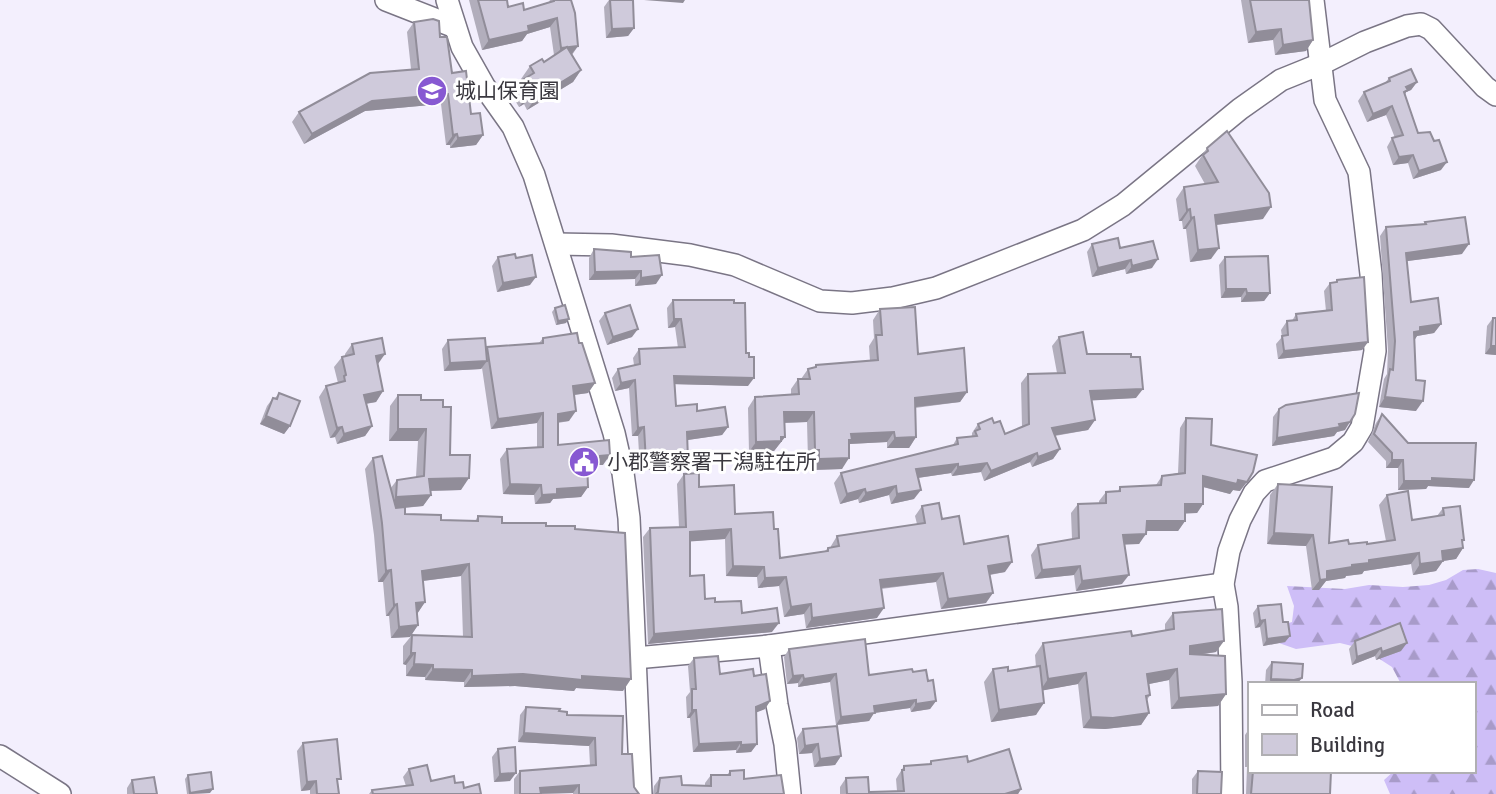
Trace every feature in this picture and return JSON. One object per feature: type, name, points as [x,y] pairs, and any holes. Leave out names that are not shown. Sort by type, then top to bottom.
[{"type":"street","points":[[386,0],[455,27]]},
{"type":"street","points":[[447,0],[462,47],[513,127],[534,175],[614,433],[629,518],[641,794]]},
{"type":"street","points":[[1232,794],[1231,682],[1227,607],[1223,584],[1229,551],[1240,520],[1254,493],[1265,481],[1334,458],[1353,442],[1362,427],[1375,351],[1364,202],[1359,172],[1325,100],[1313,0]]},
{"type":"street","points":[[556,244],[611,245],[690,255],[735,265],[820,301],[852,303],[893,298],[936,288],[1083,230],[1123,205],[1262,92],[1281,80],[1365,41],[1408,26],[1421,24],[1431,29],[1485,87],[1496,95]]},
{"type":"street","points":[[635,658],[769,646],[1223,584]]},
{"type":"street","points":[[769,646],[790,794]]},
{"type":"street","points":[[0,755],[60,794]]},
{"type":"green space","points":[[1478,569],[1496,573],[1496,794],[1390,794],[1384,780],[1392,773],[1475,773],[1475,682],[1400,682],[1392,667],[1364,649],[1340,643],[1296,649],[1276,642],[1272,628],[1292,622],[1294,606],[1287,586],[1345,589],[1369,585],[1429,585],[1446,580],[1463,570]]},
{"type":"building","points":[[478,0],[507,0],[508,7],[523,3],[524,10],[554,0],[571,0],[578,46],[561,48],[557,18],[528,26],[529,31],[489,40]]},
{"type":"building","points":[[610,0],[633,0],[634,28],[612,29]]},
{"type":"building","points":[[1250,0],[1309,0],[1313,40],[1283,45],[1281,29],[1256,32]]},
{"type":"building","points":[[433,19],[439,21],[440,37],[447,37],[452,73],[466,71],[471,114],[480,113],[483,135],[458,138],[457,134],[453,135],[448,94],[372,101],[312,134],[299,112],[370,73],[419,69],[414,22]]},
{"type":"building","points":[[567,47],[581,70],[536,98],[532,92],[528,95],[519,82],[534,73],[530,66],[542,59],[544,62]]},
{"type":"building","points":[[1411,69],[1417,82],[1406,87],[1408,90],[1404,92],[1418,133],[1430,132],[1434,141],[1439,140],[1447,162],[1419,171],[1413,155],[1399,157],[1392,138],[1403,135],[1392,106],[1373,114],[1364,92]]},
{"type":"building","points":[[1227,131],[1269,193],[1271,207],[1215,215],[1219,248],[1198,250],[1194,217],[1191,218],[1190,209],[1187,210],[1184,187],[1218,182],[1203,155],[1208,151],[1207,148]]},
{"type":"building","points":[[1465,217],[1469,244],[1406,253],[1411,302],[1438,298],[1441,324],[1420,327],[1420,331],[1414,332],[1416,380],[1425,381],[1423,401],[1385,397],[1390,369],[1393,370],[1395,341],[1386,227]]},
{"type":"building","points":[[1118,238],[1120,248],[1153,241],[1158,259],[1132,266],[1131,260],[1098,268],[1092,244]]},
{"type":"building","points":[[594,249],[631,252],[631,257],[659,255],[662,275],[641,278],[641,271],[595,272]]},
{"type":"building","points":[[515,254],[516,258],[532,255],[536,277],[503,283],[498,257]]},
{"type":"building","points":[[1268,256],[1270,293],[1226,289],[1225,257]]},
{"type":"building","points":[[1364,277],[1368,342],[1284,351],[1282,336],[1288,335],[1287,321],[1297,320],[1296,314],[1332,310],[1330,283]]},
{"type":"building","points":[[673,300],[734,300],[734,303],[745,303],[746,353],[749,353],[749,357],[754,357],[754,378],[674,376],[676,406],[697,404],[697,411],[725,407],[728,427],[687,432],[688,460],[646,462],[644,427],[638,428],[635,380],[621,383],[618,369],[640,364],[639,349],[685,347],[681,319],[674,319]]},
{"type":"building","points":[[565,305],[569,319],[558,321],[555,308]]},
{"type":"building","points":[[630,305],[638,329],[613,337],[605,313]]},
{"type":"building","points":[[915,307],[918,354],[964,348],[967,392],[915,398],[916,437],[895,438],[894,432],[851,434],[849,458],[819,459],[819,450],[815,450],[814,412],[784,412],[785,437],[781,437],[781,441],[756,442],[755,397],[799,394],[798,379],[810,379],[808,369],[816,365],[878,360],[876,335],[882,335],[880,309]]},
{"type":"building","points":[[1493,318],[1496,318],[1496,346],[1491,346]]},
{"type":"building","points":[[1083,332],[1087,354],[1131,354],[1131,357],[1140,357],[1143,389],[1090,391],[1095,420],[1052,428],[1060,449],[1038,457],[1037,453],[991,471],[987,463],[916,469],[921,490],[897,494],[896,486],[847,494],[841,473],[958,444],[957,438],[977,436],[975,431],[980,429],[978,424],[992,418],[994,423],[1000,421],[1005,434],[1029,424],[1028,374],[1065,373],[1059,337]]},
{"type":"building","points":[[577,333],[595,383],[573,386],[576,411],[558,414],[558,445],[609,440],[610,455],[600,456],[600,460],[587,461],[588,487],[557,489],[557,494],[542,495],[541,485],[510,484],[507,449],[543,447],[543,413],[498,419],[487,347],[543,343],[543,338]]},
{"type":"building","points":[[382,338],[385,354],[376,356],[383,391],[364,395],[372,426],[344,434],[342,427],[337,428],[326,386],[345,381],[342,357],[354,354],[352,344]]},
{"type":"building","points":[[485,338],[487,361],[450,363],[448,340]]},
{"type":"building","points":[[279,393],[300,401],[290,426],[266,416],[273,398],[277,399]]},
{"type":"building","points":[[1359,393],[1355,414],[1350,422],[1339,424],[1340,427],[1277,438],[1279,409],[1286,405]]},
{"type":"building","points":[[398,395],[421,395],[421,400],[443,400],[443,407],[451,407],[450,455],[470,455],[469,478],[429,479],[431,495],[396,497],[397,480],[424,476],[426,429],[398,429]]},
{"type":"building","points":[[1382,414],[1408,443],[1476,443],[1474,480],[1432,478],[1432,481],[1404,481],[1403,460],[1392,460],[1392,453],[1374,434]]},
{"type":"building","points":[[1186,418],[1212,419],[1211,445],[1257,455],[1253,472],[1247,482],[1238,480],[1237,484],[1203,476],[1203,504],[1185,504],[1185,521],[1147,521],[1146,534],[1123,535],[1129,575],[1082,581],[1080,566],[1042,570],[1038,545],[1079,538],[1078,504],[1106,503],[1106,492],[1120,491],[1120,487],[1161,485],[1162,476],[1185,473]]},
{"type":"building","points":[[382,456],[396,508],[405,507],[405,514],[441,515],[441,520],[478,521],[478,516],[502,517],[502,523],[546,523],[546,526],[575,526],[575,529],[625,533],[631,679],[582,676],[582,680],[523,674],[472,676],[472,670],[433,669],[433,665],[414,664],[415,653],[411,653],[412,635],[472,637],[469,564],[422,571],[425,602],[416,603],[418,625],[399,627],[391,570],[386,571],[373,458]]},
{"type":"building","points":[[699,473],[699,487],[734,485],[735,514],[773,512],[774,529],[778,529],[780,558],[828,551],[828,548],[839,546],[837,536],[925,523],[922,506],[939,503],[942,519],[959,516],[964,544],[1008,536],[1012,562],[988,566],[993,593],[948,599],[943,573],[880,580],[884,608],[812,618],[811,604],[791,607],[786,577],[765,578],[764,567],[733,566],[731,529],[690,532],[690,576],[704,575],[705,599],[715,598],[715,602],[741,601],[742,613],[777,608],[779,623],[654,634],[650,528],[686,527],[684,474]]},
{"type":"building","points":[[1278,484],[1332,487],[1329,543],[1348,540],[1349,544],[1367,544],[1395,540],[1387,495],[1408,491],[1412,520],[1444,515],[1443,508],[1460,506],[1463,548],[1442,551],[1443,561],[1420,564],[1419,553],[1369,560],[1369,563],[1327,571],[1327,579],[1320,580],[1313,535],[1274,533]]},
{"type":"building","points":[[1281,604],[1283,622],[1288,622],[1290,636],[1267,639],[1265,620],[1260,621],[1258,606]]},
{"type":"building","points":[[1222,609],[1224,641],[1190,646],[1190,654],[1225,656],[1226,694],[1179,698],[1177,669],[1147,674],[1150,695],[1146,696],[1149,713],[1113,718],[1091,717],[1086,673],[1048,679],[1043,643],[1131,631],[1132,636],[1174,629],[1173,613]]},
{"type":"building","points":[[1400,623],[1407,643],[1382,652],[1381,648],[1357,657],[1355,641]]},
{"type":"building","points":[[865,639],[869,675],[912,669],[913,672],[926,670],[928,681],[933,680],[936,701],[916,704],[916,700],[874,706],[875,713],[841,717],[836,674],[804,679],[803,675],[793,676],[789,649]]},
{"type":"building","points":[[718,656],[720,674],[753,669],[754,676],[766,674],[770,701],[756,707],[757,744],[699,744],[696,710],[692,710],[692,689],[696,689],[694,658]]},
{"type":"building","points":[[1272,662],[1303,664],[1302,678],[1271,679]]},
{"type":"building","points":[[1040,666],[1044,703],[999,710],[993,669],[1008,667],[1008,671]]},
{"type":"building","points":[[526,707],[560,709],[559,711],[567,712],[567,715],[623,716],[622,754],[632,754],[634,787],[639,794],[579,794],[579,785],[540,788],[541,794],[520,794],[520,771],[596,765],[595,738],[524,733]]},
{"type":"building","points":[[837,726],[841,756],[820,759],[818,744],[805,746],[803,729]]},
{"type":"building","points":[[337,739],[341,779],[337,779],[339,794],[317,794],[316,781],[307,782],[303,743]]},
{"type":"building","points":[[515,747],[516,773],[500,774],[498,749]]},
{"type":"building","points":[[1009,749],[1021,789],[1005,794],[847,794],[846,778],[868,777],[869,792],[904,791],[904,766],[931,764],[931,761],[967,756],[968,762]]},
{"type":"building","points":[[427,765],[431,781],[454,776],[455,783],[463,782],[464,788],[479,784],[481,794],[373,794],[372,790],[413,785],[409,769]]},
{"type":"building","points":[[744,770],[744,779],[781,775],[784,794],[656,794],[660,778],[681,776],[682,785],[711,786],[711,775],[730,775],[730,771]]},
{"type":"building","points":[[1198,771],[1222,772],[1221,794],[1197,794]]},
{"type":"building","points":[[211,772],[213,789],[190,793],[188,775]]},
{"type":"building","points":[[1253,773],[1331,773],[1330,794],[1251,794]]},
{"type":"building","points":[[154,777],[157,794],[134,794],[132,780]]},
{"type":"place","name":"城山保育園","points":[[432,91]]},
{"type":"place","name":"小郡警察署干潟駐在所","points":[[584,462]]}]
